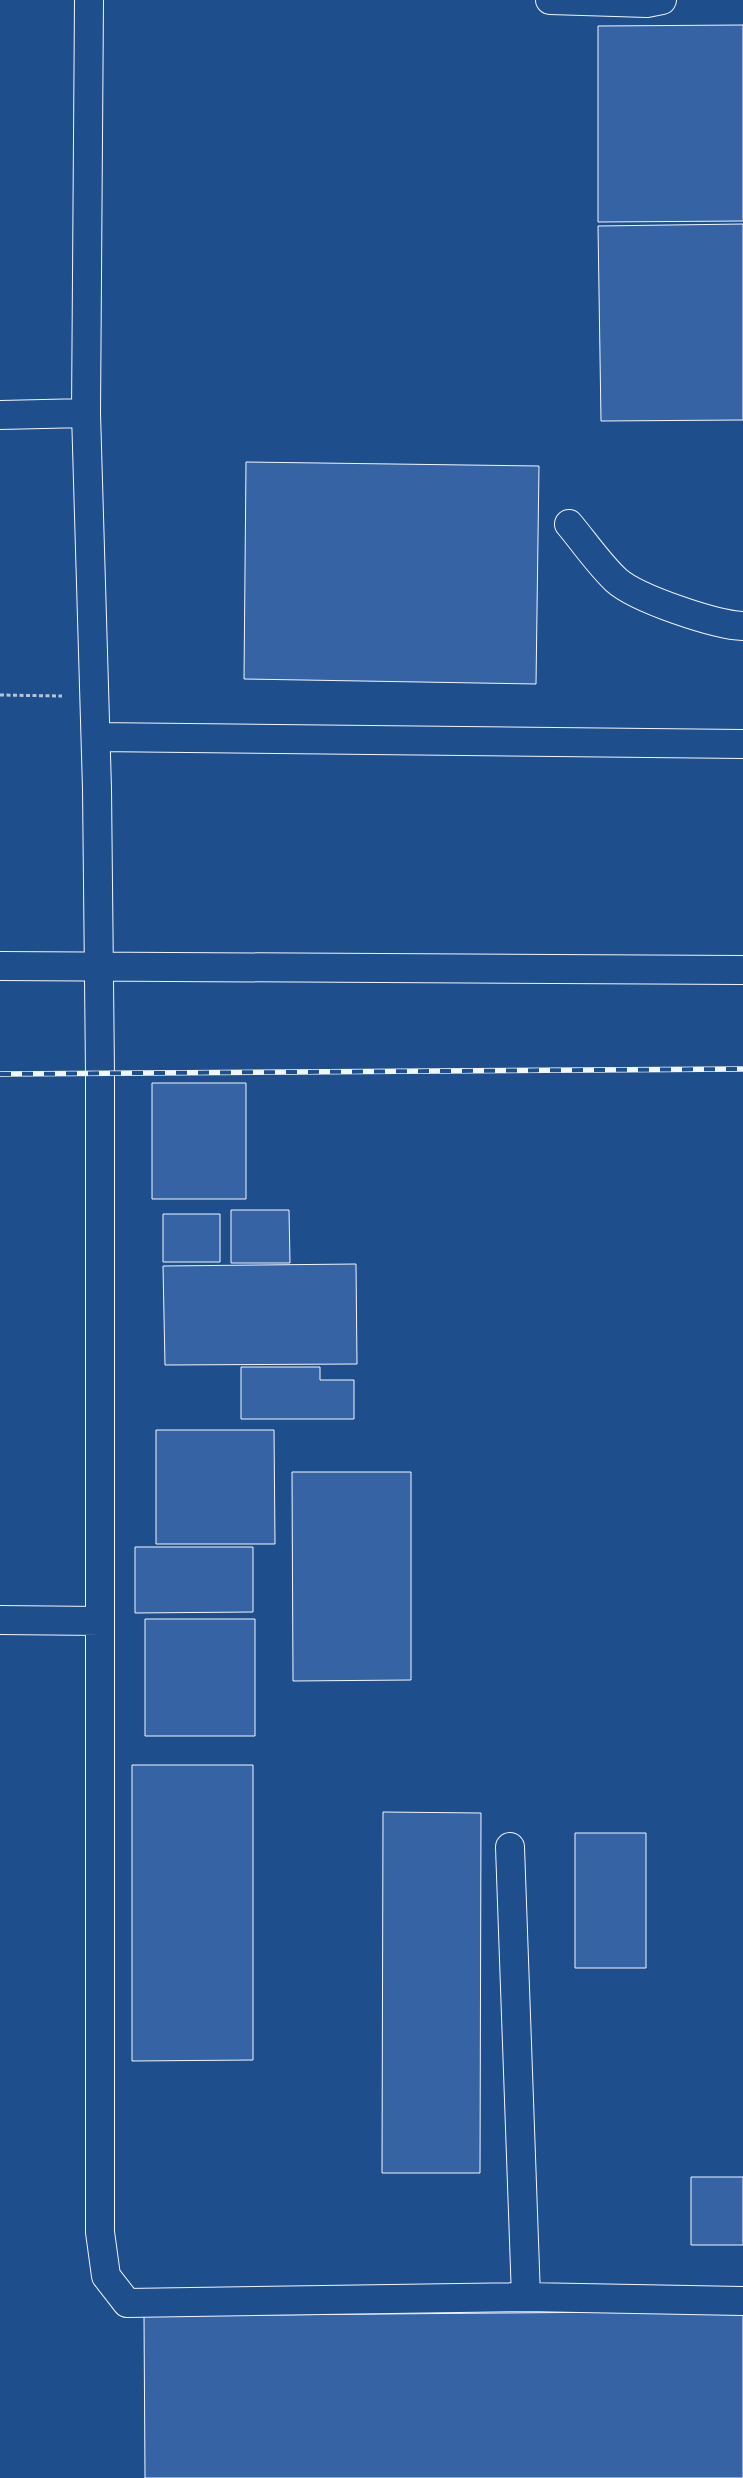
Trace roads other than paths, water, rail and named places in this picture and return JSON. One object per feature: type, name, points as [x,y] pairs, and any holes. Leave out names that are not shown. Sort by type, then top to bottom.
[{"type":"lane","points":[[89,0],[86,413],[97,789],[100,1074],[100,2232],[106,2276],[127,2302],[526,2297],[743,2301]]},
{"type":"lane","points":[[550,0],[647,3],[662,0]]},
{"type":"lane","points":[[0,414],[86,413]]},
{"type":"lane","points":[[568,524],[617,581],[663,605],[729,625],[743,626]]},
{"type":"lane","points":[[96,744],[743,744]]},
{"type":"lane","points":[[0,966],[743,970]]},
{"type":"lane","points":[[0,1620],[100,1621]]},
{"type":"lane","points":[[510,1846],[526,2297]]},
{"type":"railway","points":[[0,1074],[743,1069]]}]
